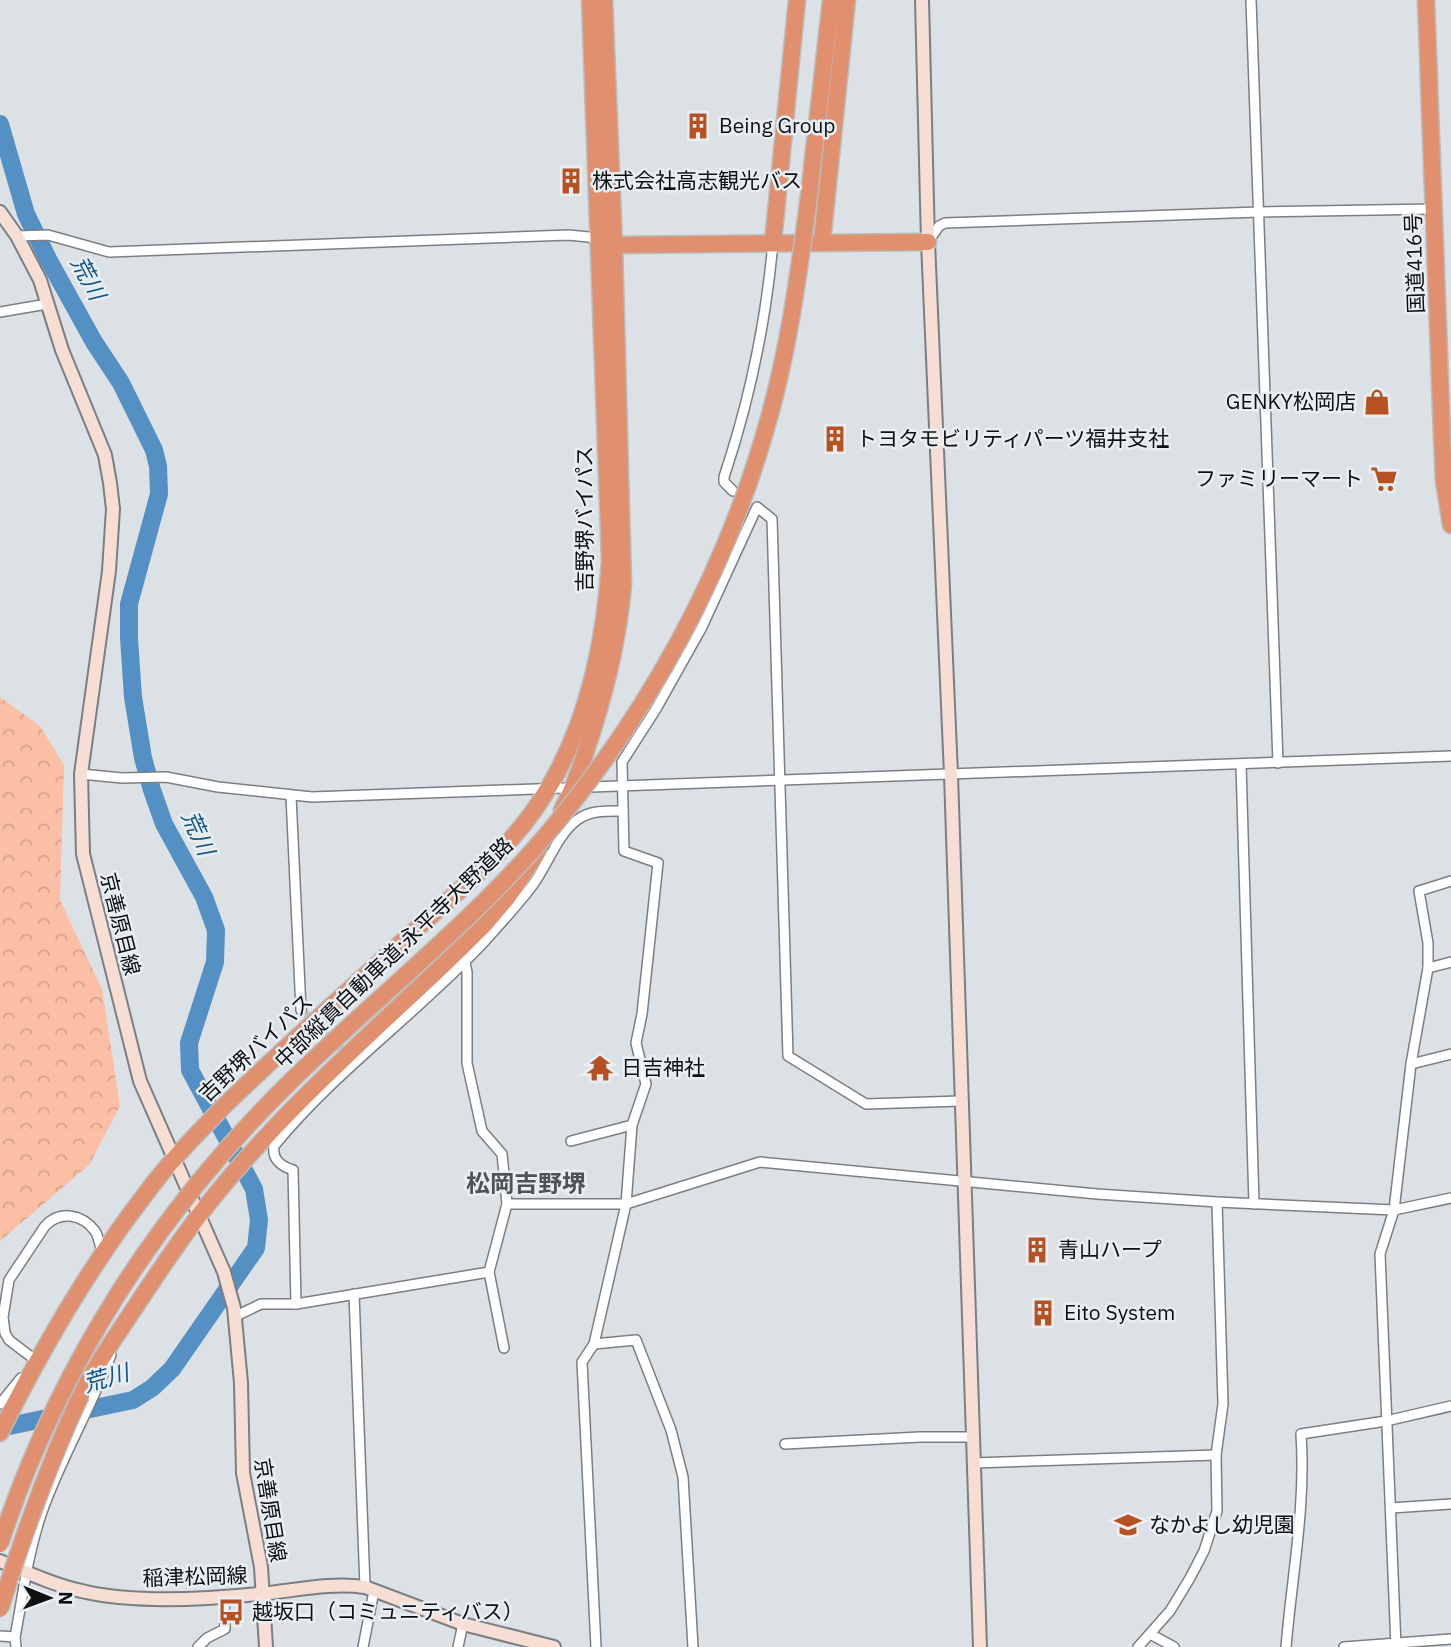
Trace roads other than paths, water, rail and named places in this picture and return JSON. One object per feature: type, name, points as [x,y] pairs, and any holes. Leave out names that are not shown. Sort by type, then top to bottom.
[{"type":"highway","name":"吉野堺バイパス","points":[[0,1609],[37,1497],[81,1395],[95,1367],[165,1259],[231,1176],[322,1079],[485,924],[507,898],[533,860],[573,786],[584,758],[617,639],[623,584],[607,243],[590,0]]},
{"type":"highway","name":"吉野堺バイパス","points":[[0,1433],[6,1406],[147,1191],[225,1105],[477,874],[528,818],[565,757],[587,698],[602,638],[608,585],[604,0]]},
{"type":"highway","points":[[773,242],[797,0]]},
{"type":"highway","name":"中部縦貫自動車道;永平寺大野道路","points":[[812,165],[821,0]]},
{"type":"highway","name":"中部縦貫自動車道;永平寺大野道路","points":[[0,1544],[42,1434],[81,1355],[132,1271],[186,1196],[287,1085],[458,927],[520,863],[576,798],[651,691],[711,579],[728,540],[768,422],[787,341],[808,204],[831,0]]},
{"type":"highway","points":[[822,242],[847,0]]},
{"type":"highway","name":"国道416号","points":[[1426,0],[1434,209],[1445,378],[1444,481],[1451,525]]},
{"type":"highway","points":[[607,243],[928,242]]},
{"type":"main road","points":[[922,0],[928,242],[951,775],[980,1647]]},
{"type":"main road","name":"京善原目線","points":[[0,212],[21,235],[40,280],[62,350],[105,456],[113,509],[109,571],[81,774],[83,854],[143,1088],[224,1272],[236,1316],[243,1473],[261,1567],[266,1647]]},
{"type":"main road","name":"稲津松岡線","points":[[0,1561],[76,1590],[131,1597],[224,1597],[350,1585],[370,1589],[463,1624],[554,1647]]},
{"type":"street","points":[[1251,0],[1278,763]]},
{"type":"street","points":[[928,242],[939,226],[945,223],[1434,209]]},
{"type":"street","points":[[21,235],[48,235],[109,252],[568,236],[589,237],[607,243]]},
{"type":"street","points":[[733,491],[726,485],[723,477],[743,411],[763,321],[773,242]]},
{"type":"street","points":[[0,312],[47,304]]},
{"type":"street","points":[[596,1647],[582,1362],[594,1344],[626,1204],[632,1125],[646,1084],[635,1043],[642,1014],[658,863],[624,851],[622,762],[656,709],[702,627],[753,505],[772,519],[788,1056],[866,1104],[961,1101]]},
{"type":"street","points":[[81,774],[166,778],[291,796],[1451,756]]},
{"type":"street","points":[[1241,765],[1254,1204]]},
{"type":"street","points":[[291,796],[301,1010]]},
{"type":"street","points":[[296,1304],[293,1170],[275,1159],[274,1146],[351,1060],[465,963],[533,884],[565,832],[578,819],[590,813],[623,811]]},
{"type":"street","points":[[1396,1645],[1380,1254],[1394,1210],[1411,1064],[1428,968],[1419,891],[1451,881]]},
{"type":"street","points":[[1428,968],[1451,962]]},
{"type":"street","points":[[465,963],[467,1063],[482,1131],[502,1154],[507,1204],[489,1272],[504,1348]]},
{"type":"street","points":[[1411,1064],[1451,1054]]},
{"type":"street","points":[[571,1141],[632,1125]]},
{"type":"street","points":[[507,1204],[626,1204],[760,1162],[1097,1194],[1254,1204],[1394,1210],[1451,1198]]},
{"type":"street","points":[[1138,1647],[1170,1611],[1204,1551],[1217,1511],[1216,1455],[1223,1404],[1217,1202]]},
{"type":"street","points":[[34,1359],[9,1340],[4,1328],[3,1310],[9,1280],[52,1220],[69,1215],[82,1220],[96,1232],[103,1255]]},
{"type":"street","points":[[236,1316],[261,1304],[296,1304],[489,1272]]},
{"type":"street","points":[[354,1294],[370,1589],[363,1647]]},
{"type":"street","points":[[6,1406],[34,1359],[59,1327]]},
{"type":"street","points":[[0,1636],[16,1642],[27,1573],[43,1511],[62,1461],[97,1388],[122,1327]]},
{"type":"street","points":[[594,1344],[636,1340],[671,1430],[683,1477],[693,1647]]},
{"type":"street","points":[[1286,1647],[1302,1504],[1301,1434],[1387,1421],[1451,1406]]},
{"type":"street","points":[[785,1444],[972,1437]]},
{"type":"street","points":[[973,1463],[1216,1455]]},
{"type":"street","points":[[1391,1508],[1451,1504]]},
{"type":"street","points":[[198,1647],[207,1638],[225,1629],[224,1597]]},
{"type":"street","points":[[458,1647],[463,1624]]},
{"type":"street","points":[[1150,1634],[1174,1647]]},
{"type":"street","points":[[1344,1647],[1451,1639]]},
{"type":"waterway","name":"荒川","points":[[0,124],[26,214],[94,342],[121,383],[154,450],[158,466],[159,494],[129,604],[133,697],[143,758],[164,824],[204,897],[216,930],[215,962],[189,1043],[190,1070],[254,1189],[259,1220],[256,1248],[172,1369],[152,1388],[133,1400],[0,1428]]},
{"type":"tunnel","points":[[301,1010],[348,1056]]},
{"type":"place","name":"Being Group","points":[[698,126]]},
{"type":"place","name":"株式会社高志観光バス","points":[[571,181]]},
{"type":"place","name":"GENKY松岡店","points":[[1377,402]]},
{"type":"place","name":"トヨタモビリティパーツ福井支社","points":[[835,439]]},
{"type":"place","name":"ファミリーマート","points":[[1384,479]]},
{"type":"place","name":"日吉神社","points":[[600,1068]]},
{"type":"place","name":"青山ハープ","points":[[1037,1250]]},
{"type":"place","name":"Eito System","points":[[1043,1313]]},
{"type":"place","name":"なかよし幼児園","points":[[1128,1525]]},
{"type":"place","name":"越坂口（コミュニティバス）","points":[[231,1612]]},
{"type":"district","name":"松岡吉野堺","points":[[526,1184]]}]
